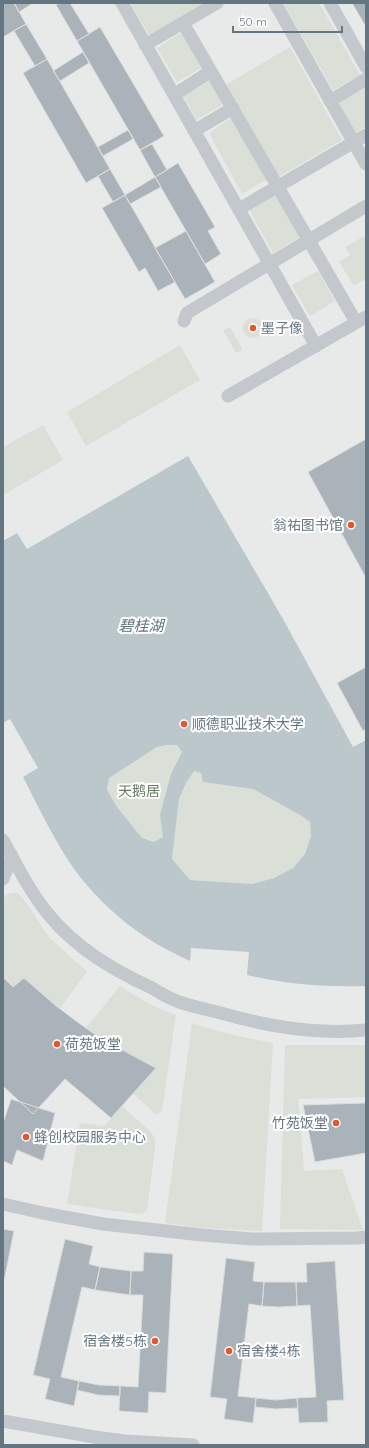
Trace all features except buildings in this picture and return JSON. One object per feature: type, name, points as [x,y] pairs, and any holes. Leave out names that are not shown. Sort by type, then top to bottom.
[{"type":"street","points":[[122,3],[316,346]]},
{"type":"street","points":[[145,45],[217,3]]},
{"type":"street","points":[[275,3],[366,164]]},
{"type":"street","points":[[330,3],[366,67]]},
{"type":"street","points":[[183,23],[309,240],[361,319],[228,396]]},
{"type":"street","points":[[174,95],[211,71]]},
{"type":"street","points":[[330,101],[366,79]]},
{"type":"street","points":[[194,131],[233,108]]},
{"type":"street","points":[[239,210],[366,135]]},
{"type":"street","points":[[184,321],[187,314],[366,206]]},
{"type":"street","points":[[3,840],[25,882],[49,915],[76,942],[106,964],[147,986],[179,1002],[266,1025],[300,1030],[349,1032],[366,1030]]},
{"type":"street","points":[[3,879],[12,856]]},
{"type":"street","points":[[3,1204],[103,1224],[202,1235],[252,1239],[366,1237]]},
{"type":"street","points":[[3,1421],[125,1441],[193,1445]]},
{"type":"shaded area","name":"顺德职业技术大学","points":[[3,3],[366,3],[366,1445],[3,1445]]},
{"type":"green space","points":[[130,3],[202,3],[204,6],[150,37]]},
{"type":"green space","points":[[283,3],[319,3],[360,75],[333,90]]},
{"type":"green space","points":[[183,31],[201,68],[177,82],[157,48]]},
{"type":"green space","points":[[290,47],[342,140],[278,177],[225,85]]},
{"type":"green space","points":[[210,80],[222,105],[196,120],[184,96]]},
{"type":"green space","points":[[366,87],[366,126],[355,133],[339,102]]},
{"type":"green space","points":[[234,116],[268,179],[242,194],[209,133]]},
{"type":"green space","points":[[276,194],[300,237],[273,253],[249,209]]},
{"type":"green space","points":[[366,235],[366,283],[364,280],[354,286],[339,262],[350,255],[345,247]]},
{"type":"green space","points":[[318,271],[335,301],[310,316],[292,285]]},
{"type":"green space","points":[[253,318],[260,321],[263,328],[260,335],[253,338],[246,335],[243,328],[246,321]]},
{"type":"green space","points":[[230,327],[243,350],[236,353],[223,330]]},
{"type":"green space","points":[[180,345],[200,380],[86,446],[67,412]]},
{"type":"green space","points":[[43,425],[63,460],[3,495],[3,447]]},
{"type":"green space","name":"天鹅居","points":[[177,745],[182,752],[160,815],[163,837],[154,842],[142,838],[117,807],[107,790],[109,778],[157,747]]},
{"type":"green space","points":[[194,771],[201,773],[203,782],[253,789],[310,822],[311,836],[305,854],[293,868],[274,878],[252,884],[190,880],[172,859],[179,799],[186,783]]},
{"type":"green space","points":[[18,893],[27,903],[49,937],[87,971],[60,1009],[24,978],[13,987],[3,977],[3,899],[6,895]]},
{"type":"green space","points":[[120,986],[147,1002],[176,1015],[162,1111],[156,1115],[133,1093],[155,1068],[100,1038],[86,1028]]},
{"type":"green space","points":[[192,1023],[273,1043],[262,1231],[204,1228],[165,1223]]},
{"type":"green space","points":[[285,1045],[366,1045],[366,1097],[298,1099],[304,1171],[342,1169],[363,1230],[280,1229]]},
{"type":"green space","points":[[122,1106],[151,1132],[155,1139],[147,1210],[143,1213],[137,1214],[67,1204],[80,1123],[104,1126]]},
{"type":"water","name":"碧桂湖","points":[[188,456],[283,619],[353,747],[366,740],[366,986],[306,985],[247,975],[249,952],[191,948],[190,961],[159,945],[138,932],[117,916],[88,886],[72,866],[58,844],[23,777],[38,768],[10,719],[3,723],[3,541],[17,533],[27,549]],"holes":[[[177,745],[182,752],[171,774],[160,815],[163,837],[154,842],[142,838],[117,807],[107,790],[109,778],[157,747]],[[194,771],[201,773],[203,782],[253,789],[310,822],[311,836],[305,854],[293,868],[274,878],[252,884],[190,880],[172,859],[179,799],[186,783]]]},
{"type":"place","name":"墨子像","points":[[253,328]]},
{"type":"place","name":"翁祐图书馆","points":[[351,525]]},
{"type":"place","name":"顺德职业技术大学","points":[[184,724]]},
{"type":"place","name":"荷苑饭堂","points":[[57,1044]]},
{"type":"place","name":"竹苑饭堂","points":[[336,1123]]},
{"type":"place","name":"蜂创校园服务中心","points":[[26,1137]]},
{"type":"place","name":"宿舍楼5栋","points":[[155,1341]]},
{"type":"place","name":"宿舍楼4栋","points":[[229,1351]]}]
